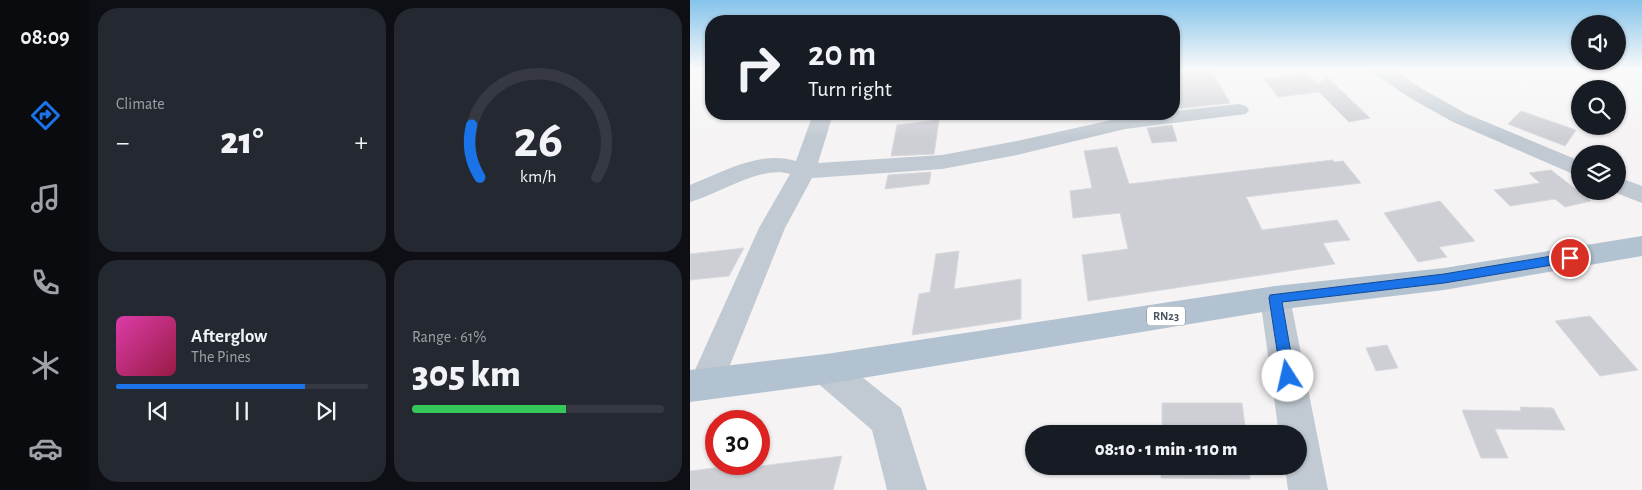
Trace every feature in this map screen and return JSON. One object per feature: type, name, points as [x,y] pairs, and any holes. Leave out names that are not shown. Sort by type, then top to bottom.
[{"type":"main road","name":"RN23","points":[[698,385],[826,369],[1275,298],[1444,279],[1642,246]]},
{"type":"street","points":[[1414,92],[1460,118],[1571,166]]},
{"type":"street","points":[[1180,117],[1239,110]]},
{"type":"street","points":[[698,385],[772,228],[804,171],[821,120]]},
{"type":"street","points":[[690,194],[761,166],[781,164],[804,171],[942,162],[1017,148],[1125,124],[1158,120]]},
{"type":"street","points":[[1626,188],[1642,195]]},
{"type":"street","points":[[1275,298],[1296,425]]},
{"type":"street","points":[[826,369],[888,420],[907,490]]},
{"type":"street","points":[[1305,475],[1308,490]]},
{"type":"building","points":[[1180,92],[1224,92],[1230,103],[1180,108]]},
{"type":"building","points":[[1274,92],[1343,92],[1370,118],[1349,122],[1319,92],[1278,97]]},
{"type":"building","points":[[1521,111],[1571,128],[1571,135],[1573,135],[1565,146],[1508,124]]},
{"type":"building","points":[[939,120],[934,154],[891,156],[897,125]]},
{"type":"building","points":[[1172,125],[1177,141],[1152,143],[1147,128]]},
{"type":"building","points":[[1117,147],[1129,184],[1333,160],[1334,162],[1343,161],[1361,183],[1246,197],[1262,230],[1337,220],[1350,240],[1323,243],[1335,264],[1088,301],[1082,255],[1128,249],[1120,213],[1073,218],[1070,191],[1092,188],[1084,151]]},
{"type":"building","points":[[1551,170],[1571,186],[1571,200],[1591,201],[1565,207],[1555,199],[1510,206],[1494,190],[1540,183],[1529,173]]},
{"type":"building","points":[[931,172],[929,184],[885,189],[888,175]]},
{"type":"building","points":[[1440,201],[1475,241],[1439,247],[1447,257],[1418,262],[1384,213]]},
{"type":"building","points":[[744,248],[729,276],[690,280],[690,254]]},
{"type":"building","points":[[959,251],[954,289],[1021,279],[1021,319],[912,335],[919,294],[930,292],[936,254]]},
{"type":"building","points":[[1590,316],[1638,370],[1600,376],[1555,321]]},
{"type":"building","points":[[1387,345],[1398,368],[1376,371],[1366,348]]},
{"type":"building","points":[[1162,403],[1242,403],[1245,425],[1162,425]]},
{"type":"building","points":[[1520,407],[1553,408],[1565,430],[1495,429],[1508,458],[1481,458],[1462,410],[1521,411]]},
{"type":"building","points":[[842,456],[833,490],[690,490],[690,471],[705,469],[705,475],[770,475],[770,465]]},
{"type":"building","points":[[1161,475],[1250,475],[1250,479],[1161,478]]},
{"type":"route","points":[[1288,376],[1275,298],[1444,279],[1570,258]]}]
